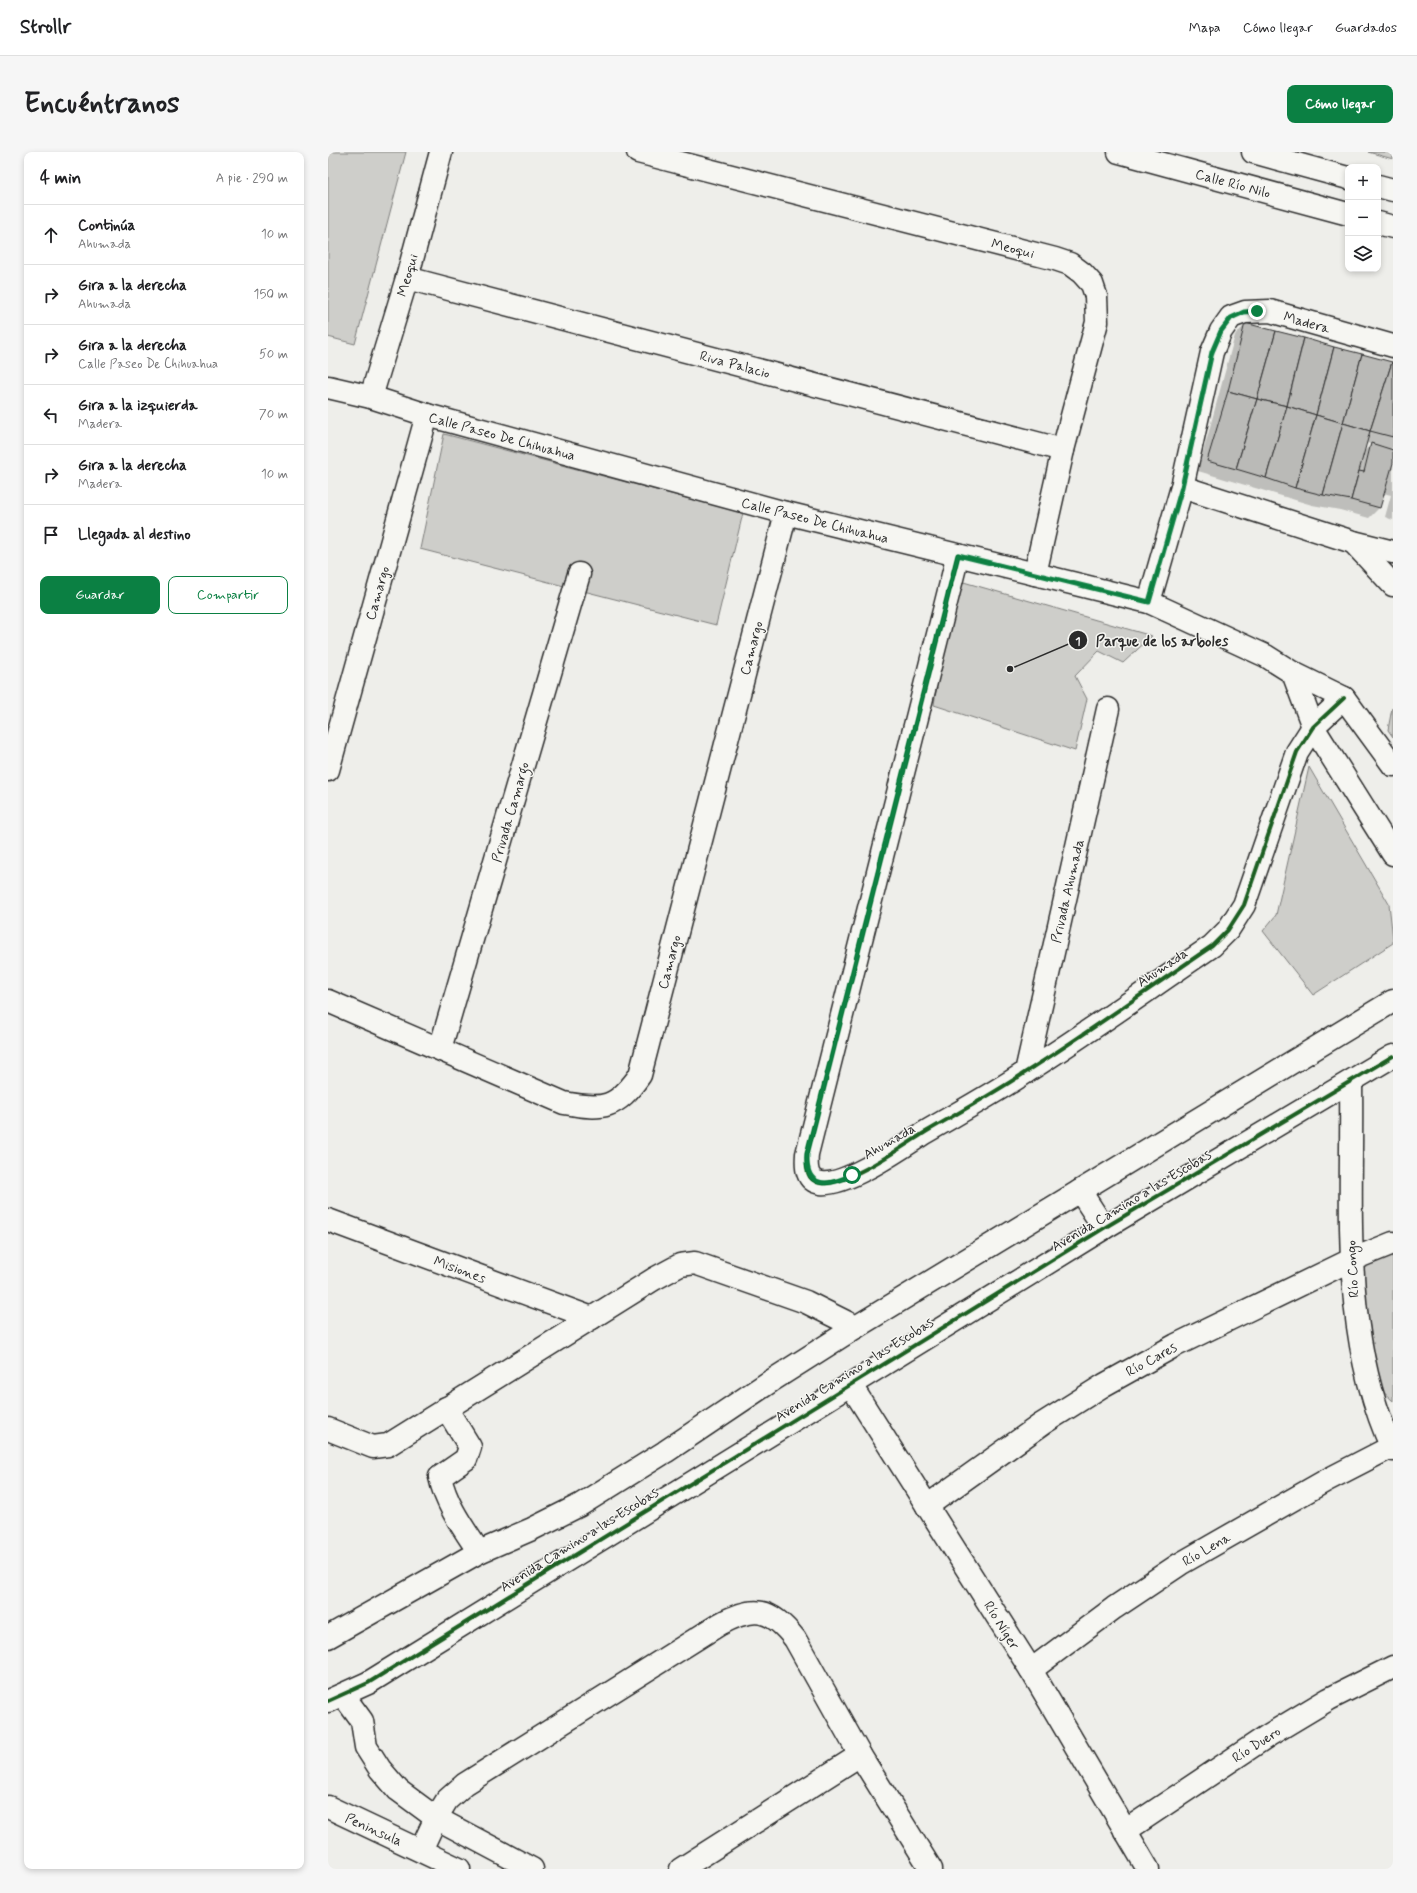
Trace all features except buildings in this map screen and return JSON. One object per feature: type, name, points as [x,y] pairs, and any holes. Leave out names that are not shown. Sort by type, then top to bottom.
[{"type":"street","name":"Meoqui","points":[[371,398],[407,278],[441,152]]},
{"type":"street","name":"Meoqui","points":[[638,152],[1048,257],[1070,264],[1082,273],[1092,284],[1096,296],[1098,307],[1097,322],[1064,450],[1035,574]]},
{"type":"street","name":"Calle Río Nilo","points":[[1119,152],[1345,213]]},
{"type":"street","points":[[1253,152],[1345,177]]},
{"type":"street","points":[[1381,187],[1393,190]]},
{"type":"street","points":[[1381,224],[1393,227]]},
{"type":"street","name":"Riva Palacio","points":[[407,278],[1064,450]]},
{"type":"street","name":"Madera","points":[[1149,602],[1182,487],[1212,352],[1221,331],[1231,318],[1244,312],[1270,311],[1393,346]]},
{"type":"street","name":"Calle Paseo De Chihuahua","points":[[328,387],[786,514],[1149,602],[1266,656],[1293,673],[1344,698],[1393,766]]},
{"type":"street","name":"Camargo","points":[[328,770],[427,415]]},
{"type":"street","points":[[1182,487],[1353,542],[1393,552]]},
{"type":"street","name":"Camargo","points":[[328,1001],[564,1104],[588,1108],[609,1105],[626,1094],[640,1075],[786,514]]},
{"type":"street","points":[[1353,542],[1393,585]]},
{"type":"street","name":"Ahumada","points":[[958,555],[807,1154],[807,1173],[813,1180],[821,1183],[842,1180],[872,1164],[1026,1072],[1212,946],[1228,930],[1244,905],[1291,768],[1298,752],[1313,727],[1344,698]]},
{"type":"street","name":"Privada Camargo","points":[[440,1049],[579,574]]},
{"type":"street","points":[[1293,673],[1313,727],[1393,854]]},
{"type":"street","name":"Privada Ahumada","points":[[1026,1072],[1108,709]]},
{"type":"street","name":"Avenida Camino a las Escobas","points":[[328,1637],[479,1552],[532,1529],[580,1505],[665,1452],[759,1389],[856,1327],[1393,1001]]},
{"type":"street","name":"Avenida Camino a las Escobas","points":[[336,1698],[368,1683],[1104,1228],[1393,1056]]},
{"type":"street","name":"Río Congo","points":[[1351,1082],[1351,1260],[1354,1306],[1370,1388],[1392,1447]]},
{"type":"street","points":[[1080,1191],[1104,1228]]},
{"type":"street","name":"Misiones","points":[[328,1220],[592,1318]]},
{"type":"street","name":"Río Cares","points":[[927,1506],[1042,1424],[1104,1385],[1176,1345],[1351,1260],[1393,1243]]},
{"type":"street","points":[[328,1429],[373,1447],[388,1444],[680,1265],[695,1263],[806,1302],[856,1327]]},
{"type":"street","name":"Río Níger","points":[[850,1384],[1031,1670],[1148,1869]]},
{"type":"street","points":[[446,1408],[470,1447],[466,1459],[440,1477],[443,1491],[479,1552]]},
{"type":"street","name":"Río Lena","points":[[1031,1670],[1114,1608],[1180,1564],[1327,1480],[1392,1447]]},
{"type":"street","points":[[421,1850],[436,1818],[447,1800],[465,1784],[720,1624],[736,1615],[762,1611],[774,1617],[785,1626],[795,1639],[860,1755],[931,1869]]},
{"type":"street","name":"Río Duero","points":[[1126,1831],[1269,1735],[1329,1699],[1393,1667]]},
{"type":"street","points":[[336,1698],[362,1721],[366,1747],[380,1769],[398,1790],[436,1818],[532,1869]]},
{"type":"street","points":[[681,1869],[860,1755]]},
{"type":"street","name":"Peninsula","points":[[328,1808],[460,1869]]},
{"type":"shaded area","points":[[328,152],[406,152],[355,344],[328,337]]},
{"type":"shaded area","points":[[1368,152],[1393,152],[1393,159]]},
{"type":"shaded area","points":[[444,434],[743,513],[716,625],[420,549]]},
{"type":"shaded area","points":[[953,579],[1152,636],[1123,663],[1099,651],[1075,676],[1087,699],[1075,751],[934,705]]},
{"type":"shaded area","points":[[1392,708],[1393,710],[1393,737],[1388,730]]},
{"type":"shaded area","points":[[1309,767],[1389,904],[1393,939],[1393,943],[1313,995],[1263,931],[1276,915]]},
{"type":"shaded area","points":[[1375,1246],[1393,1250],[1393,1401],[1378,1387],[1362,1269]]},
{"type":"cycle path","points":[[958,555],[807,1154],[808,1173],[816,1182],[832,1182],[845,1178],[889,1156],[924,1133],[1001,1088],[1050,1057],[1212,946],[1228,930],[1244,905],[1297,752],[1313,727],[1344,698]]},
{"type":"cycle path","points":[[328,1701],[368,1683],[1104,1228],[1393,1056]]},
{"type":"place","name":"Parque de los arboles","points":[[1010,669]]},
{"type":"route","points":[[852,1175],[842,1180],[831,1182],[821,1183],[813,1180],[807,1173],[807,1154],[958,555],[1149,602],[1182,487],[1212,352],[1221,331],[1231,318],[1244,312],[1257,311]]}]
